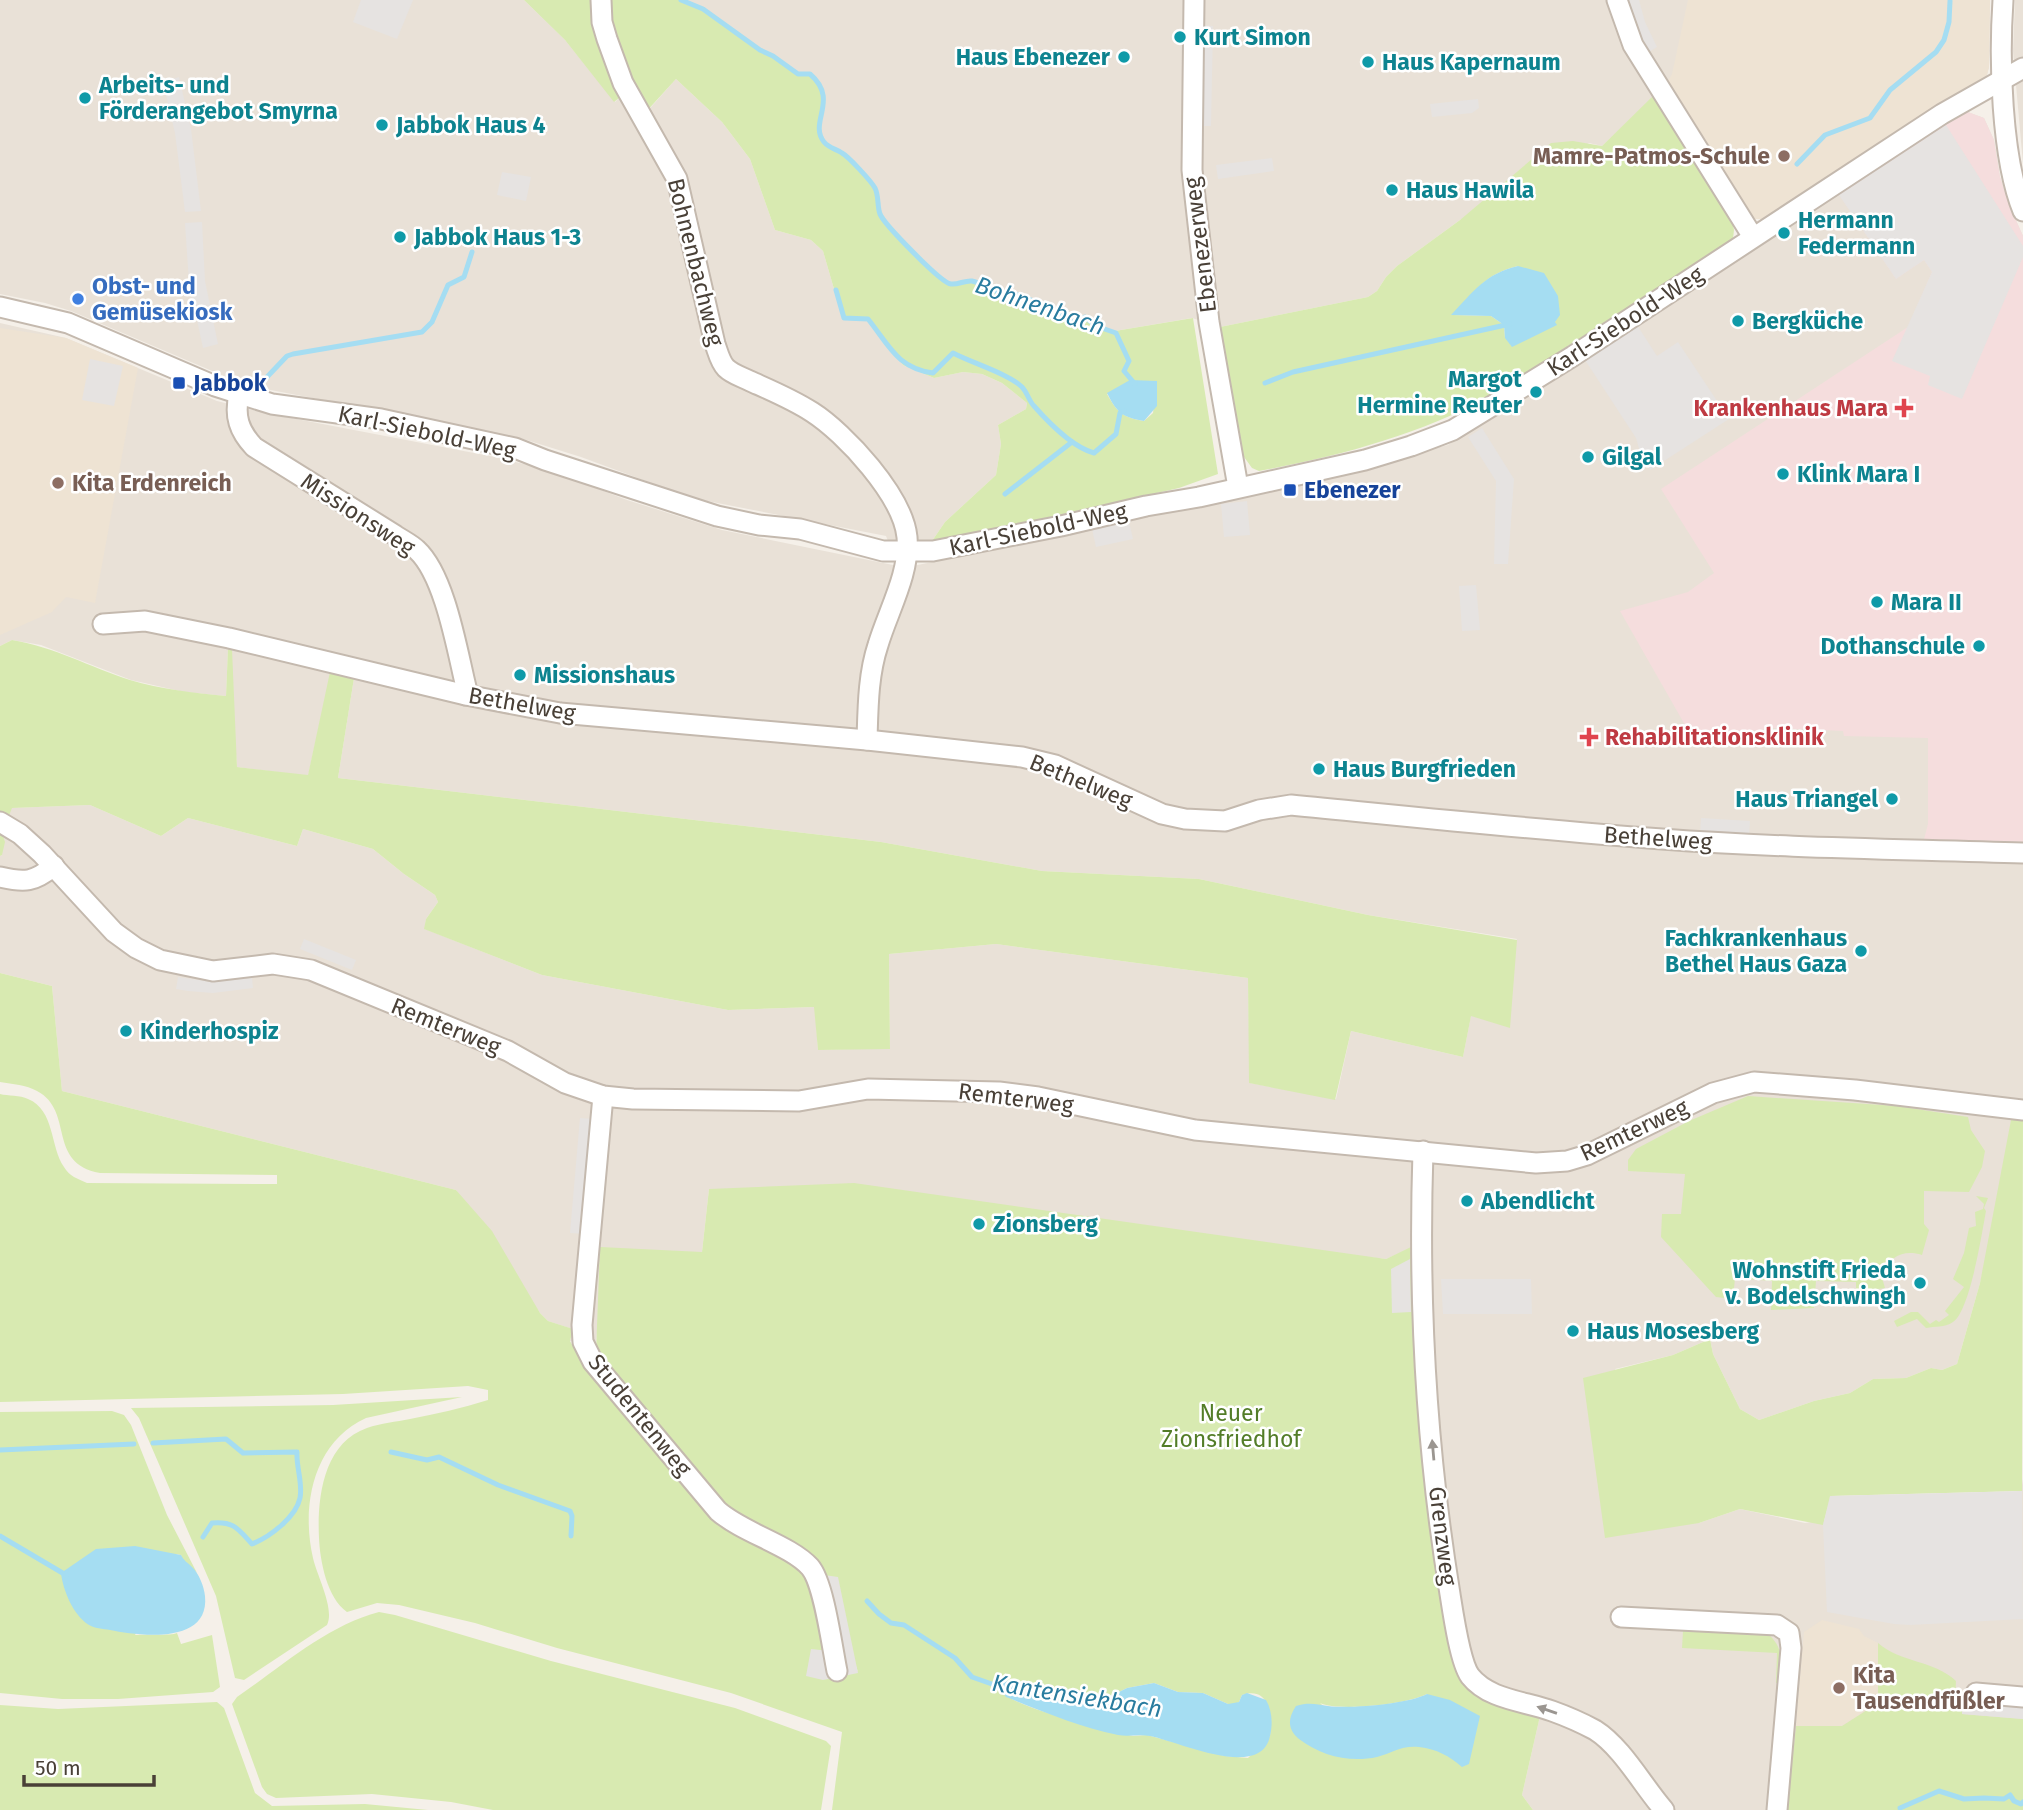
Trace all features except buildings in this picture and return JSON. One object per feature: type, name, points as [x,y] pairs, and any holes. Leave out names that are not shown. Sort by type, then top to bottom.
[{"type":"street","name":"Bohnenbachweg","points":[[601,0],[605,30],[623,83],[677,179],[721,361],[732,372],[813,413],[836,430],[862,456],[886,488],[903,523],[907,539],[906,552],[902,573],[877,645],[872,670],[867,740]]},
{"type":"street","name":"Ebenezerweg","points":[[1194,0],[1192,170],[1209,322],[1238,487]]},
{"type":"street","points":[[1617,0],[1633,44],[1752,237]]},
{"type":"street","points":[[2003,0],[2002,80],[2009,152],[2023,211]]},
{"type":"street","name":"Karl-Siebold-Weg","points":[[0,307],[68,323],[239,395],[272,404],[381,419],[515,448],[717,516],[759,525],[800,529],[883,551],[906,552],[957,547],[1365,460],[1453,430],[1573,356],[1942,114],[2023,68]]},
{"type":"street","name":"Missionsweg","points":[[239,395],[237,417],[247,439],[254,447],[417,550],[432,570],[454,638],[466,695]]},
{"type":"street","name":"Bethelweg","points":[[103,624],[145,621],[229,638],[466,695],[560,713],[867,740],[1042,761],[1162,814],[1185,819],[1225,821],[1259,810],[1291,805],[1664,840],[2023,852]]},
{"type":"street","name":"Remterweg","points":[[0,822],[20,834],[54,866],[114,932],[136,948],[160,960],[214,971],[273,964],[311,970],[508,1051],[565,1083],[603,1096],[633,1099],[799,1101],[868,1089],[999,1092],[1038,1097],[1195,1130],[1536,1163],[1567,1161],[1587,1155],[1713,1093],[1754,1082],[1855,1090],[2023,1110]]},
{"type":"street","points":[[0,877],[31,880],[40,877],[54,866]]},
{"type":"street","name":"Studentenweg","points":[[603,1096],[582,1325],[583,1342],[593,1362],[718,1511],[729,1521],[797,1557],[810,1567],[820,1588],[838,1671]]},
{"type":"street","name":"Grenzweg","points":[[1423,1151],[1420,1238],[1422,1302],[1434,1468],[1447,1573],[1466,1669],[1481,1686],[1492,1693],[1552,1711],[1595,1730],[1608,1740],[1664,1810]]},
{"type":"street","points":[[1621,1617],[1777,1625],[1789,1633],[1791,1648],[1777,1810]]},
{"type":"street","points":[[1976,1693],[2023,1697]]},
{"type":"shaded area","points":[[0,0],[524,0],[565,40],[615,102],[619,98],[635,125],[676,79],[722,122],[750,159],[775,230],[811,240],[823,251],[843,320],[868,318],[903,365],[934,378],[963,372],[982,374],[1002,383],[1027,403],[1026,409],[998,425],[1001,444],[996,475],[945,522],[932,541],[888,541],[886,536],[692,498],[581,457],[517,437],[255,387],[71,311],[0,294]]},
{"type":"shaded area","points":[[361,0],[413,0],[397,39],[353,22]]},
{"type":"shaded area","points":[[681,0],[1990,0],[1989,67],[1982,80],[1941,102],[1763,219],[1665,86],[1602,146],[1589,143],[1460,220],[1397,266],[1377,291],[1368,297],[1220,327],[1192,318],[1109,332],[1096,326],[1091,320],[1068,320],[1060,313],[1016,294],[1002,293],[971,281],[952,285],[943,281],[880,216],[875,188],[843,153],[833,150],[823,142],[819,129],[824,104],[810,74],[798,74],[703,9]]},
{"type":"shaded area","points":[[1626,0],[1639,0],[1645,22],[1657,47],[1647,53],[1634,29]]},
{"type":"shaded area","name":"Mamre-Patmos-Schule","points":[[1688,0],[1990,0],[1989,67],[1982,80],[1941,102],[1763,219],[1750,219],[1665,86],[1672,74]]},
{"type":"shaded area","points":[[2015,0],[2023,0],[2023,164],[2013,51]]},
{"type":"shaded area","points":[[1202,25],[1213,26],[1211,126],[1200,126]]},
{"type":"shaded area","points":[[179,77],[191,129],[201,211],[185,212],[175,133],[163,82]]},
{"type":"shaded area","points":[[1478,99],[1479,108],[1472,113],[1432,117],[1430,104]]},
{"type":"shaded area","points":[[1965,111],[1984,118],[1994,140],[2000,177],[2023,236],[2023,1119],[1980,1283],[1957,1364],[1942,1370],[1931,1368],[1906,1378],[1873,1379],[1850,1393],[1814,1401],[1759,1420],[1740,1409],[1713,1354],[1710,1339],[1673,1355],[1615,1369],[1699,1523],[1740,1509],[1805,1523],[2021,1491],[2023,1479],[2023,1810],[1533,1810],[1522,1795],[1540,1716],[1457,1663],[1445,1627],[1423,1456],[1411,1248],[1386,1259],[709,1189],[702,1252],[597,1332],[596,1344],[570,1341],[572,1329],[548,1321],[540,1313],[456,1190],[62,1091],[52,986],[0,973],[0,856],[2,833],[11,808],[90,805],[161,836],[188,818],[297,846],[303,829],[373,849],[435,895],[438,902],[426,919],[425,929],[542,975],[728,1010],[815,1007],[818,1050],[890,1048],[889,954],[996,944],[1248,978],[1250,1083],[1336,1099],[1351,1031],[1463,1057],[1471,1015],[1517,939],[1368,915],[1199,879],[1042,871],[881,842],[338,778],[354,678],[331,672],[308,776],[237,767],[228,649],[226,696],[184,692],[131,680],[41,645],[12,640],[0,646],[0,323],[66,338],[217,401],[265,413],[495,457],[549,470],[627,500],[722,530],[893,565],[913,566],[1198,506],[1448,445]]},
{"type":"shaded area","name":"Krankenhaus Mara","points":[[1965,111],[1984,118],[1994,140],[2000,177],[2023,236],[2023,845],[1923,843],[1928,824],[1928,738],[1844,736],[1843,731],[1774,728],[1693,739],[1620,611],[1688,592],[1714,573],[1661,489],[1908,327],[1932,272],[1924,260],[1896,279],[1838,193]]},
{"type":"shaded area","points":[[1946,125],[2023,246],[2023,257],[1962,399],[1928,385],[1930,376],[1892,361],[1932,272],[1924,260],[1896,279],[1839,195]]},
{"type":"shaded area","points":[[1272,158],[1274,171],[1218,179],[1216,165]]},
{"type":"shaded area","points":[[502,172],[531,177],[526,201],[497,195]]},
{"type":"shaded area","points":[[202,222],[205,281],[218,344],[203,348],[189,283],[185,223]]},
{"type":"shaded area","points":[[1637,325],[1657,356],[1678,342],[1729,419],[1650,470],[1641,455],[1636,438],[1585,360]]},
{"type":"shaded area","name":"Kita Erdenreich","points":[[0,328],[66,338],[138,368],[95,603],[66,597],[52,612],[0,635]]},
{"type":"shaded area","points":[[90,359],[123,366],[114,406],[82,400]]},
{"type":"shaded area","points":[[1482,428],[1514,479],[1508,564],[1494,564],[1496,481],[1468,437]]},
{"type":"shaded area","points":[[1247,501],[1250,535],[1224,537],[1221,504]]},
{"type":"shaded area","points":[[1129,522],[1133,539],[1096,547],[1092,529]]},
{"type":"shaded area","points":[[1476,585],[1480,630],[1462,631],[1459,586]]},
{"type":"shaded area","points":[[1701,818],[1750,821],[1749,837],[1700,834]]},
{"type":"shaded area","points":[[304,939],[356,960],[352,970],[300,949]]},
{"type":"shaded area","points":[[178,977],[212,982],[252,978],[253,988],[213,993],[188,991],[176,989]]},
{"type":"shaded area","points":[[580,1118],[594,1119],[585,1234],[570,1233]]},
{"type":"shaded area","points":[[1410,1259],[1411,1312],[1392,1313],[1391,1269]]},
{"type":"shaded area","points":[[1441,1279],[1531,1279],[1532,1314],[1443,1314]]},
{"type":"shaded area","points":[[2022,1491],[2023,1619],[1910,1625],[1827,1612],[1823,1525],[1830,1496]]},
{"type":"shaded area","points":[[824,1575],[838,1577],[858,1673],[823,1680],[806,1676],[811,1649],[840,1652]]},
{"type":"shaded area","name":"Kita Tausendfüßler","points":[[1822,1620],[1859,1629],[1864,1636],[1878,1643],[1878,1703],[1842,1726],[1796,1726],[1804,1632]]},
{"type":"shaded area","points":[[1962,1700],[2023,1705],[2023,1719],[1962,1714]]},
{"type":"green space","points":[[524,0],[597,0],[602,44],[619,98],[614,102],[565,40]]},
{"type":"green space","points":[[607,0],[681,0],[703,9],[798,74],[810,74],[823,93],[819,127],[824,142],[845,155],[865,175],[875,188],[879,211],[884,220],[925,264],[951,284],[976,282],[998,292],[1016,294],[1075,322],[1085,317],[1109,332],[1193,318],[1218,474],[1179,488],[932,541],[945,522],[996,475],[1001,444],[998,425],[1026,409],[1027,403],[1002,383],[982,374],[963,372],[934,378],[903,365],[868,319],[843,320],[823,251],[811,240],[775,230],[750,159],[722,122],[676,79],[645,113],[613,46]],"holes":[[[1157,381],[1153,413],[1144,421],[1130,418],[1118,410],[1107,394]]]},
{"type":"green space","points":[[1653,96],[1732,220],[1733,239],[1491,396],[1463,410],[1407,433],[1349,451],[1259,471],[1252,468],[1239,450],[1220,327],[1368,297],[1377,291],[1397,266],[1460,220],[1551,143],[1573,141],[1602,146]],"holes":[[[1518,266],[1556,317],[1555,322],[1505,338],[1504,325],[1491,316],[1453,315],[1474,291],[1489,279],[1497,273]]]},
{"type":"green space","points":[[12,640],[43,647],[142,683],[226,696],[228,648],[232,649],[237,767],[308,775],[330,672],[354,678],[338,778],[881,842],[1042,871],[1199,879],[1368,915],[1517,940],[1510,1028],[1471,1016],[1463,1057],[1351,1031],[1335,1100],[1249,1083],[1248,978],[996,944],[889,954],[890,1049],[818,1050],[814,1007],[728,1010],[542,975],[424,929],[426,919],[438,902],[435,895],[373,849],[303,829],[297,846],[188,818],[161,836],[90,805],[12,808],[2,833],[5,842],[0,856],[0,646]]},
{"type":"green space","name":"Neuer Zionsfriedhof","points":[[0,973],[52,986],[62,1091],[456,1190],[492,1231],[540,1313],[548,1321],[573,1329],[570,1341],[580,1359],[711,1516],[726,1529],[802,1569],[858,1672],[824,1575],[722,1504],[596,1352],[600,1247],[702,1252],[709,1189],[854,1183],[1386,1259],[1411,1247],[1413,1319],[1423,1456],[1445,1627],[1457,1663],[1540,1716],[1522,1795],[1533,1810],[832,1810],[842,1732],[731,1693],[557,1648],[475,1623],[399,1605],[377,1603],[347,1612],[334,1598],[323,1568],[320,1547],[319,1506],[332,1459],[352,1435],[367,1428],[488,1400],[488,1390],[468,1386],[343,1394],[0,1402],[0,1094],[25,1098],[37,1104],[48,1120],[64,1167],[71,1175],[87,1183],[277,1184],[277,1175],[100,1173],[83,1167],[73,1159],[66,1148],[55,1111],[48,1100],[28,1087],[0,1082]],"holes":[[[1009,1680],[1048,1686],[1062,1693],[1107,1698],[1127,1688],[1154,1683],[1178,1692],[1203,1693],[1228,1704],[1235,1704],[1242,1695],[1251,1693],[1264,1699],[1267,1705],[1270,1736],[1248,1758],[1225,1756],[1147,1735],[1133,1736],[1044,1712],[1011,1699],[1001,1692],[1003,1683]],[[1427,1694],[1454,1760],[1436,1750],[1413,1746],[1400,1747],[1379,1756],[1320,1703],[1342,1707],[1374,1706]]]},
{"type":"green space","points":[[1748,1096],[1897,1106],[1968,1117],[1971,1130],[1985,1151],[1982,1167],[1969,1192],[1924,1191],[1924,1224],[1929,1230],[1922,1255],[1909,1253],[1893,1259],[1881,1274],[1885,1288],[1856,1292],[1856,1282],[1816,1281],[1814,1308],[1771,1310],[1772,1281],[1735,1278],[1733,1299],[1716,1297],[1661,1237],[1662,1214],[1681,1214],[1685,1174],[1628,1171],[1628,1160],[1636,1149],[1689,1121]]},
{"type":"green space","points":[[2023,1119],[2022,1491],[1831,1496],[1823,1525],[1740,1509],[1699,1523],[1605,1538],[1583,1378],[1673,1355],[1710,1339],[1713,1354],[1740,1409],[1759,1420],[1814,1401],[1850,1393],[1873,1379],[1906,1378],[1931,1368],[1942,1370],[1957,1364],[1980,1283],[2011,1120]]},
{"type":"green space","points":[[1976,1196],[1988,1198],[1970,1288],[1959,1315],[1953,1322],[1943,1326],[1926,1328],[1917,1319],[1897,1327],[1894,1321],[1911,1312],[1918,1312],[1930,1324],[1949,1315],[1945,1311],[1964,1287],[1953,1279],[1964,1253],[1969,1228],[1976,1226],[1975,1212],[1983,1209],[1984,1204]]},
{"type":"green space","points":[[462,1397],[366,1418],[348,1429],[334,1443],[315,1478],[309,1518],[313,1558],[329,1610],[327,1625],[244,1680],[235,1678],[216,1596],[139,1418],[131,1408],[333,1405]]},
{"type":"green space","points":[[112,1411],[124,1415],[131,1425],[167,1515],[197,1573],[181,1555],[176,1554],[135,1635],[177,1633],[181,1644],[212,1635],[220,1687],[213,1692],[118,1699],[62,1699],[0,1693],[0,1412]]},
{"type":"green space","points":[[379,1612],[551,1661],[735,1708],[826,1741],[831,1746],[821,1810],[493,1810],[451,1802],[372,1794],[276,1798],[267,1794],[262,1787],[232,1704],[237,1697],[322,1637],[359,1618]]},
{"type":"green space","points":[[1683,1631],[1769,1635],[1780,1652],[1779,1683],[1776,1683],[1777,1653],[1682,1648]]},
{"type":"green space","points":[[1878,1643],[1887,1650],[1938,1669],[1956,1681],[1955,1699],[1962,1700],[1962,1714],[2023,1719],[2023,1810],[1787,1810],[1796,1726],[1842,1726],[1878,1703]]},
{"type":"green space","points":[[217,1702],[224,1708],[255,1793],[272,1806],[365,1804],[428,1810],[0,1810],[0,1705],[58,1709]]},
{"type":"water","points":[[1518,266],[1544,273],[1558,296],[1560,315],[1555,322],[1557,325],[1512,347],[1505,338],[1504,325],[1491,316],[1451,315],[1473,291],[1497,273]]},
{"type":"water","points":[[1130,380],[1157,381],[1157,406],[1144,421],[1121,413],[1107,393]]},
{"type":"water","points":[[135,1546],[181,1555],[195,1570],[205,1596],[204,1612],[196,1623],[185,1630],[170,1634],[138,1634],[93,1627],[78,1615],[64,1587],[61,1573],[96,1549]]},
{"type":"water","points":[[1009,1680],[1048,1686],[1062,1693],[1107,1698],[1127,1688],[1154,1683],[1178,1692],[1203,1693],[1228,1704],[1239,1702],[1242,1695],[1247,1693],[1266,1700],[1271,1717],[1270,1736],[1263,1749],[1251,1756],[1235,1757],[1217,1755],[1150,1736],[1103,1732],[1006,1697],[999,1688]]},
{"type":"water","points":[[1427,1694],[1450,1700],[1480,1716],[1469,1764],[1462,1767],[1442,1754],[1419,1747],[1402,1748],[1367,1759],[1336,1757],[1299,1739],[1290,1723],[1296,1706],[1300,1705],[1364,1706],[1407,1701]]},
{"type":"waterway","name":"Bohnenbach","points":[[681,0],[703,9],[798,74],[810,74],[823,93],[819,127],[824,142],[845,155],[869,180],[875,188],[879,211],[884,220],[936,274],[951,284],[972,281],[998,292],[1018,295],[1075,322],[1085,317],[1096,326],[1116,333],[1129,361],[1124,371],[1135,384]]},
{"type":"waterway","name":"Bohnenbach","points":[[1797,164],[1825,135],[1870,118],[1890,90],[1936,52],[1944,40],[1949,22],[1950,1]]},
{"type":"waterway","name":"Bohnenbach","points":[[267,377],[287,356],[293,354],[422,332],[432,322],[448,285],[464,277],[472,252]]},
{"type":"waterway","name":"Bohnenbach","points":[[836,290],[844,318],[868,319],[902,361],[933,373],[953,353],[999,373],[1022,387],[1032,404],[1054,427],[1086,450],[1094,453],[1116,434],[1120,413],[1124,411]]},
{"type":"waterway","name":"Bohnenbach","points":[[1265,383],[1293,372],[1510,324]]},
{"type":"waterway","points":[[1005,494],[1072,442]]},
{"type":"waterway","name":"Kantensiekbach","points":[[153,1443],[226,1439],[243,1453],[297,1452],[300,1498],[298,1505],[281,1526],[252,1544],[239,1530],[226,1523],[212,1523],[203,1537]]},
{"type":"waterway","name":"Kantensiekbach","points":[[0,1450],[134,1444]]},
{"type":"waterway","name":"Kantensiekbach","points":[[391,1452],[427,1460],[439,1457],[498,1485],[570,1511],[571,1536]]},
{"type":"waterway","name":"Kantensiekbach","points":[[0,1536],[66,1575]]},
{"type":"waterway","name":"Kantensiekbach","points":[[867,1601],[891,1623],[904,1625],[955,1658],[972,1677],[1006,1689]]},
{"type":"waterway","name":"Kantensiekbach","points":[[1900,1808],[1939,1791],[1964,1799],[2004,1799],[2010,1795],[2014,1801],[2021,1804],[2023,1802]]},
{"type":"place","name":"Kurt Simon","points":[[1180,37]]},
{"type":"place","name":"Haus Ebenezer","points":[[1124,57]]},
{"type":"place","name":"Haus Kapernaum","points":[[1368,62]]},
{"type":"place","name":"Arbeits- und Förderangebot Smyrna","points":[[85,98]]},
{"type":"place","name":"Jabbok Haus 4","points":[[382,125]]},
{"type":"place","name":"Mamre-Patmos-Schule","points":[[1784,156]]},
{"type":"place","name":"Haus Hawila","points":[[1392,190]]},
{"type":"place","name":"Hermann Federmann","points":[[1784,233]]},
{"type":"place","name":"Jabbok Haus 1-3","points":[[400,237]]},
{"type":"place","name":"Obst- und Gemüsekiosk","points":[[78,299]]},
{"type":"place","name":"Bergküche","points":[[1738,321]]},
{"type":"place","name":"Jabbok","points":[[179,383]]},
{"type":"place","name":"Margot Hermine Reuter","points":[[1536,392]]},
{"type":"place","name":"Krankenhaus Mara","points":[[1904,408]]},
{"type":"place","name":"Gilgal","points":[[1588,457]]},
{"type":"place","name":"Klink Mara I","points":[[1783,474]]},
{"type":"place","name":"Kita Erdenreich","points":[[58,483]]},
{"type":"place","name":"Ebenezer","points":[[1290,490]]},
{"type":"place","name":"Mara II","points":[[1877,602]]},
{"type":"place","name":"Dothanschule","points":[[1979,646]]},
{"type":"place","name":"Missionshaus","points":[[520,675]]},
{"type":"place","name":"Rehabilitationsklinik","points":[[1589,737]]},
{"type":"place","name":"Haus Burgfrieden","points":[[1319,769]]},
{"type":"place","name":"Haus Triangel","points":[[1892,799]]},
{"type":"place","name":"Fachkrankenhaus Bethel Haus Gaza","points":[[1861,951]]},
{"type":"place","name":"Kinderhospiz","points":[[126,1031]]},
{"type":"place","name":"Abendlicht","points":[[1467,1201]]},
{"type":"place","name":"Zionsberg","points":[[979,1224]]},
{"type":"place","name":"Wohnstift Frieda v. Bodelschwingh","points":[[1920,1283]]},
{"type":"place","name":"Haus Mosesberg","points":[[1573,1331]]},
{"type":"place","name":"Kita Tausendfüßler","points":[[1839,1688]]}]
